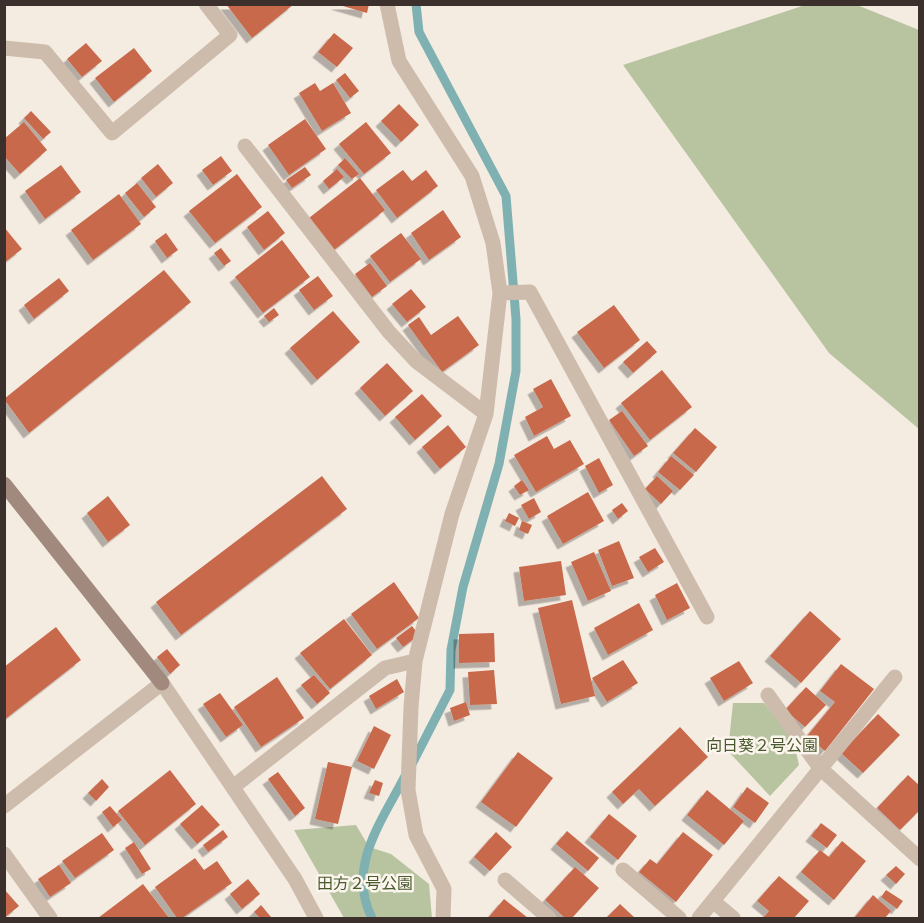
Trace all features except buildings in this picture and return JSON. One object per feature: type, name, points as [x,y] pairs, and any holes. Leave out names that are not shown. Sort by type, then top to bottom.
[{"type":"street","points":[[4,48],[45,52],[112,133],[230,35],[206,4]]},
{"type":"street","points":[[387,4],[399,61],[472,176],[493,243],[500,293],[486,414],[452,514],[416,661],[408,790],[416,835],[444,888],[443,918]]},
{"type":"street","points":[[246,146],[389,332],[417,361],[486,414]]},
{"type":"street","points":[[500,293],[530,292],[707,617]]},
{"type":"street","points":[[4,484],[162,683],[295,879],[316,918]]},
{"type":"street","points":[[233,787],[385,668],[416,661]]},
{"type":"street","points":[[699,918],[895,677]]},
{"type":"street","points":[[4,806],[162,683]]},
{"type":"street","points":[[768,694],[820,768],[920,859]]},
{"type":"street","points":[[4,854],[50,918]]},
{"type":"street","points":[[623,870],[680,918]]},
{"type":"street","points":[[505,880],[549,918]]},
{"type":"street","points":[[714,902],[733,918]]},
{"type":"green space","points":[[805,5],[857,5],[919,30],[919,429],[829,353],[623,65]]},
{"type":"green space","name":"向日葵２号公園","points":[[733,703],[764,703],[792,735],[799,765],[770,796],[728,751]]},
{"type":"green space","name":"田方２号公園","points":[[356,825],[369,847],[391,854],[429,884],[432,918],[344,918],[294,830]]},
{"type":"waterway","points":[[412,764],[450,690],[451,650],[463,587],[499,464],[516,371],[516,319],[506,196],[419,32],[416,4]]},
{"type":"waterway","points":[[372,918],[365,899],[363,881],[365,863],[378,827],[405,776]]}]
